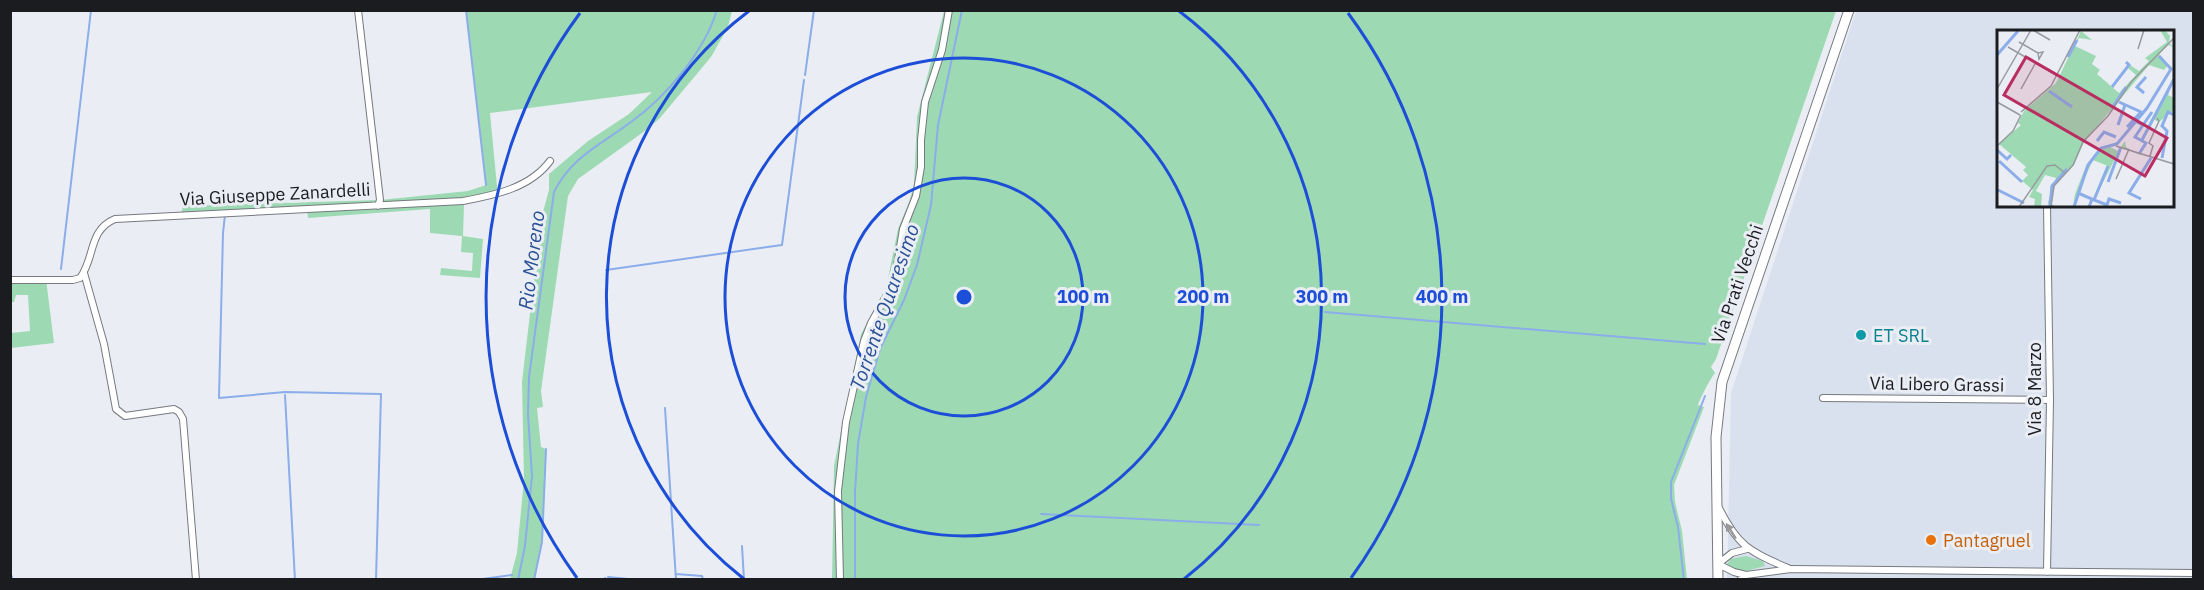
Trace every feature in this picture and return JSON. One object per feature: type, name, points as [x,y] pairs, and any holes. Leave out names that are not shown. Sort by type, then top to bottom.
[{"type":"main road","name":"Via Prati Vecchi","points":[[1718,579],[1716,437],[1722,382],[1849,10]]},
{"type":"street","name":"Via Giuseppe Zanardelli","points":[[84,273],[95,236],[104,224],[115,219],[378,206],[380,200],[358,10]]},
{"type":"street","points":[[840,579],[838,491],[846,422],[864,341],[896,272],[903,229],[916,196],[921,167],[925,102],[942,50],[949,10]]},
{"type":"street","points":[[378,206],[464,201],[492,195],[536,176],[550,161]]},
{"type":"street","name":"Via 8 Marzo","points":[[2047,207],[2050,400],[2047,572]]},
{"type":"street","points":[[10,280],[73,280],[80,278],[84,273]]},
{"type":"street","points":[[84,273],[104,344],[116,410],[124,416],[174,409],[182,415],[196,579]]},
{"type":"street","name":"Via Libero Grassi","points":[[1823,398],[2050,400]]},
{"type":"street","points":[[1717,503],[1728,527],[1747,549],[1791,569]]},
{"type":"street","points":[[1747,549],[1732,553],[1718,564],[1743,577],[1791,569],[2193,573]]},
{"type":"shaded area","points":[[1856,11],[2193,11],[2193,579],[1727,580],[1731,393]]},
{"type":"green space","points":[[466,11],[732,11],[728,27],[711,57],[660,118],[578,179],[568,196],[541,391],[543,407],[537,408],[541,447],[546,449],[542,542],[534,579],[510,579],[517,553],[524,479],[522,382],[541,219],[549,190],[549,174],[588,141],[629,114],[652,92],[490,113],[498,197],[464,204],[463,236],[483,239],[480,278],[440,275],[441,268],[472,271],[473,253],[461,252],[462,236],[430,233],[430,209],[308,218],[307,209],[181,215],[183,206],[380,200],[468,191],[486,185]]},
{"type":"green space","points":[[944,11],[1836,11],[1716,359],[1711,367],[1715,373],[1698,405],[1704,407],[1674,485],[1687,579],[832,580],[834,466],[861,334],[886,288],[898,229],[914,185],[917,117]]},
{"type":"green space","points":[[46,279],[54,343],[11,348],[11,333],[30,331],[28,295],[16,295],[14,302],[11,302],[11,280]]},
{"type":"green space","points":[[1746,556],[1763,561],[1765,566],[1742,572],[1726,565],[1731,559]]},
{"type":"waterway","points":[[61,269],[91,10]]},
{"type":"waterway","points":[[466,10],[486,185]]},
{"type":"waterway","name":"Rio Moreno","points":[[518,580],[525,546],[532,476],[528,414],[529,377],[554,192],[578,160],[644,112],[670,87],[703,42],[717,10]]},
{"type":"waterway","points":[[805,75],[814,10]]},
{"type":"waterway","name":"Torrente Quaresimo","points":[[855,580],[855,492],[858,444],[866,397],[880,349],[904,300],[917,265],[931,205],[938,125],[962,10]]},
{"type":"waterway","points":[[606,270],[782,245],[804,80]]},
{"type":"waterway","points":[[225,215],[219,398],[285,392],[381,394],[376,580]]},
{"type":"waterway","points":[[1325,312],[1705,344]]},
{"type":"waterway","points":[[285,395],[295,580]]},
{"type":"waterway","points":[[1684,580],[1678,527],[1671,499],[1671,482],[1705,396]]},
{"type":"waterway","points":[[665,408],[676,580]]},
{"type":"waterway","points":[[534,580],[542,542],[546,449]]},
{"type":"waterway","points":[[1041,514],[1259,525]]},
{"type":"waterway","points":[[742,546],[744,580]]},
{"type":"waterway","points":[[10,572],[13,580]]},
{"type":"waterway","points":[[676,574],[702,576],[703,580]]},
{"type":"waterway","points":[[475,580],[512,575]]},
{"type":"waterway","points":[[608,577],[638,580]]},
{"type":"place","name":"ET SRL","points":[[1861,335]]},
{"type":"place","name":"Pantagruel","points":[[1931,540]]}]
